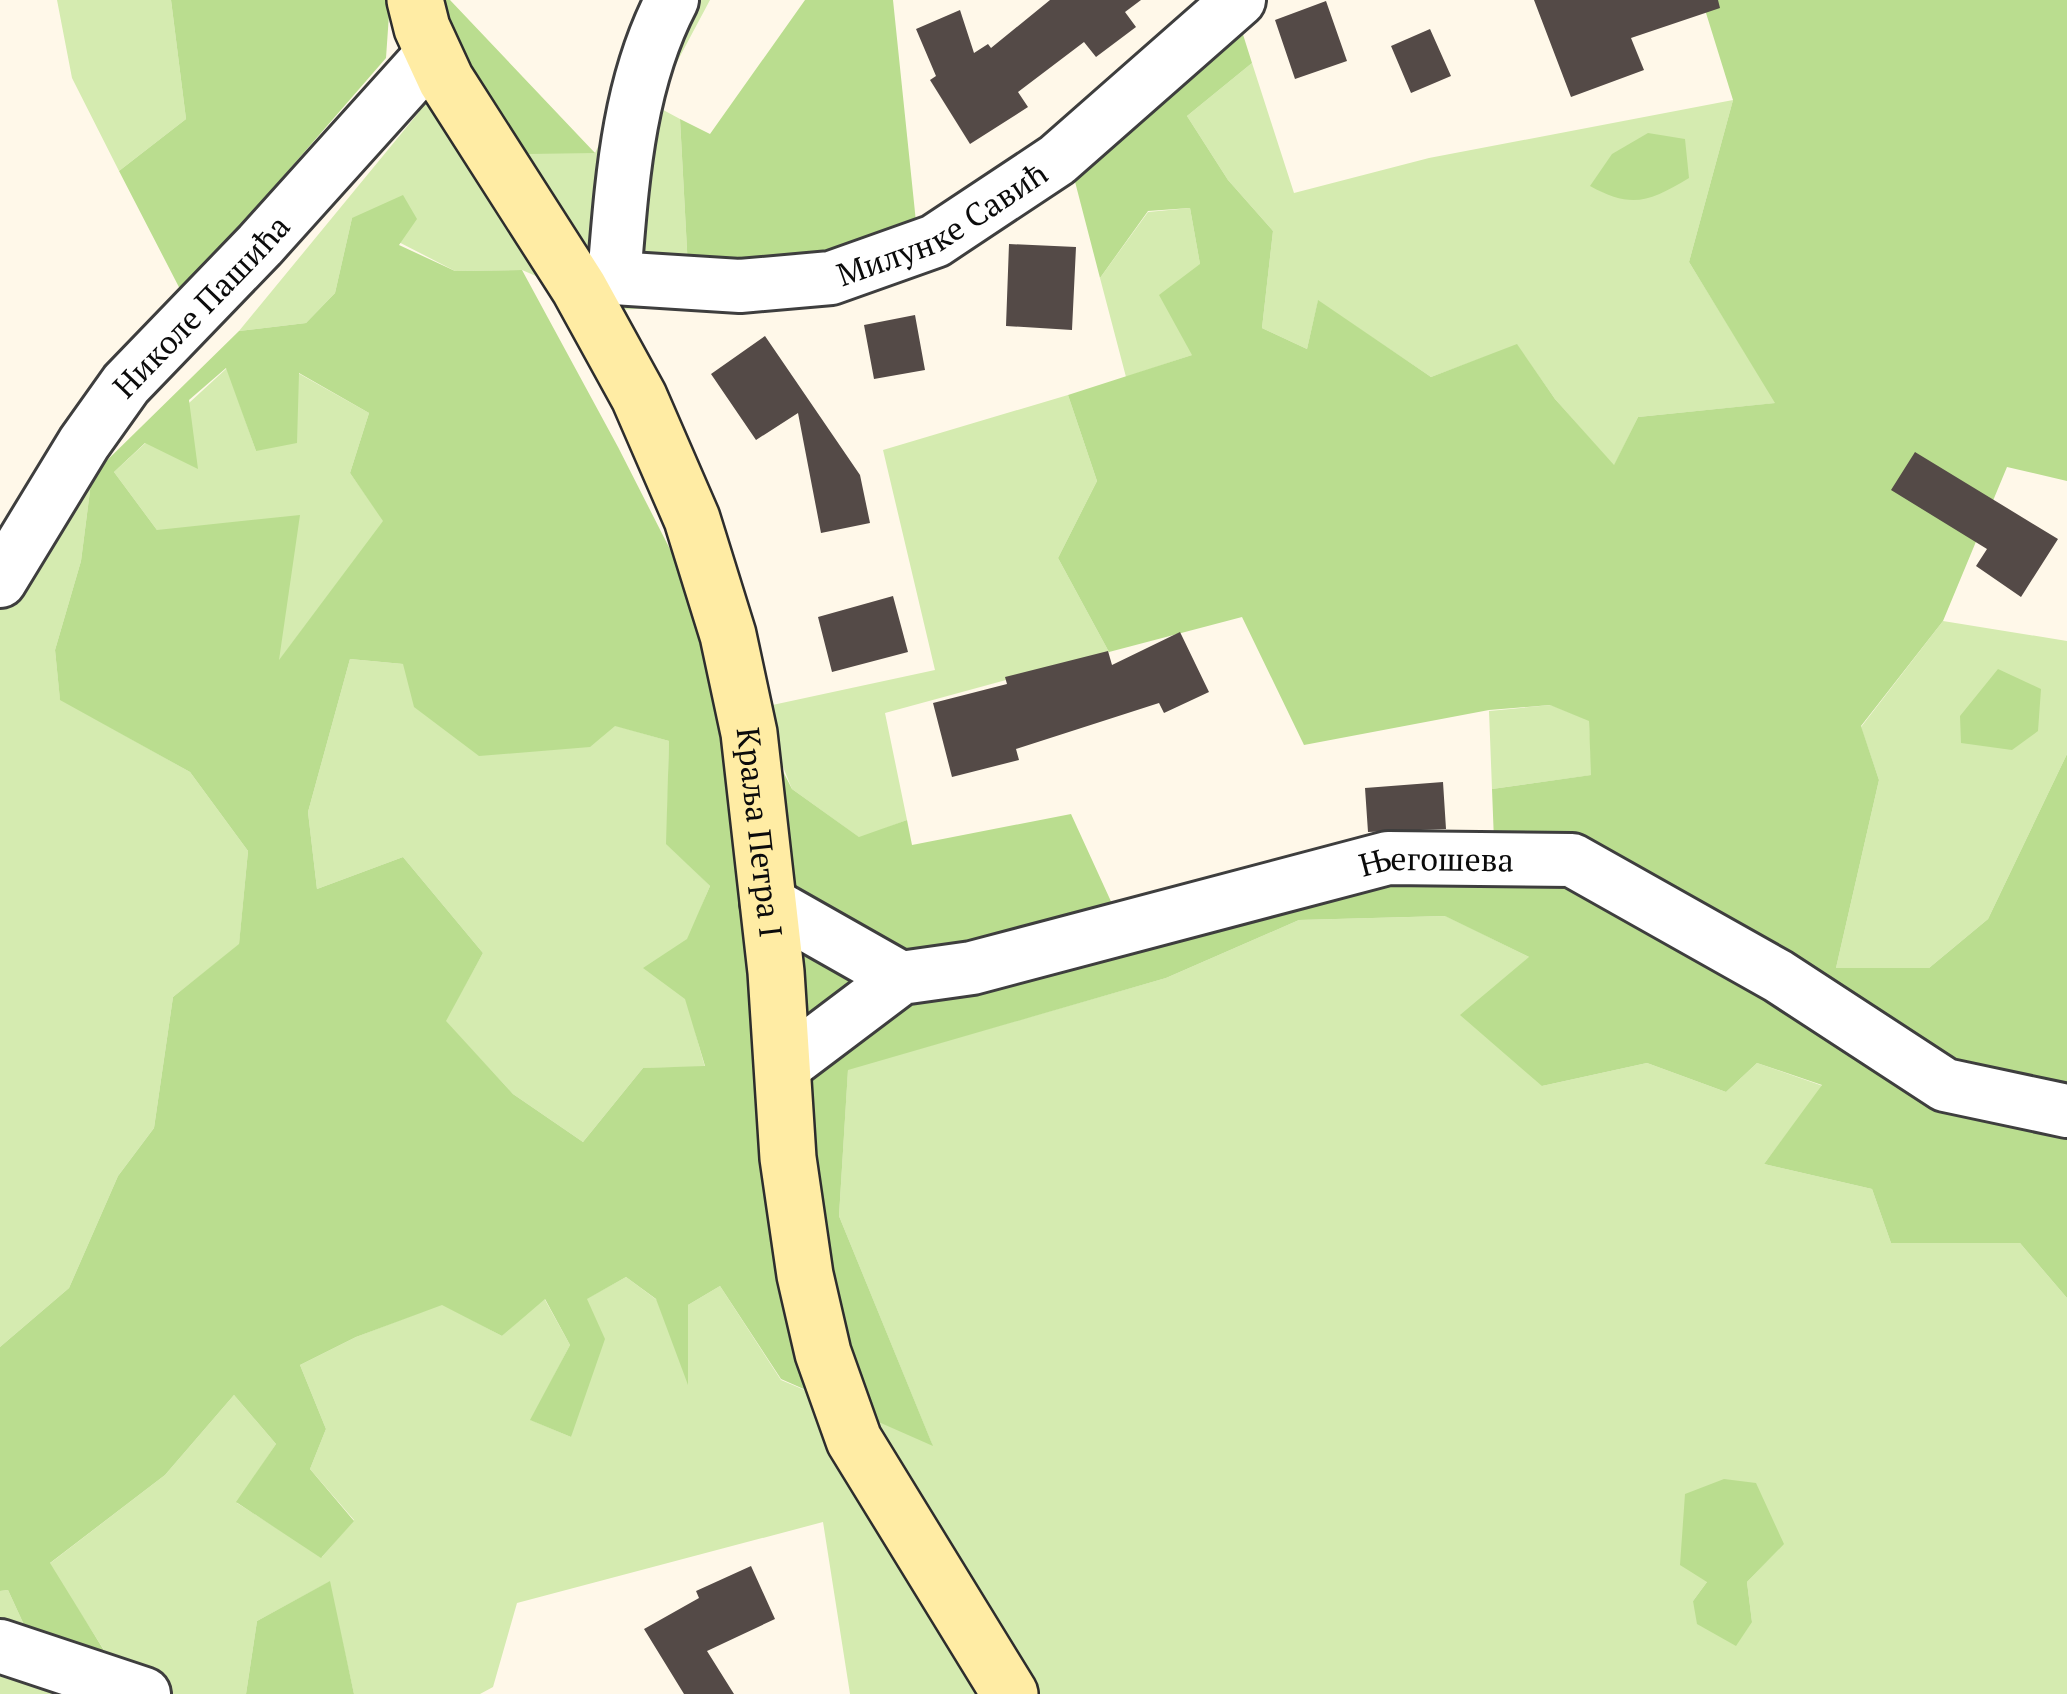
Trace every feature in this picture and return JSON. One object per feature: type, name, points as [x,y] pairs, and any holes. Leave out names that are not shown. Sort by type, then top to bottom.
[{"type":"street","name":"Краља Петра I","points":[[415,0],[432,54],[597,283],[692,519],[728,635],[750,745],[783,1067],[788,1158],[804,1275],[823,1353],[848,1423],[908,1531],[1010,1694]]},
{"type":"street","points":[[597,283],[625,145],[659,24],[672,0]]},
{"type":"street","name":"Милунке Савић","points":[[597,283],[740,286],[831,278],[935,241],[1057,160],[1239,0]]},
{"type":"street","name":"Николе Пашића","points":[[0,581],[84,444],[126,384],[260,245],[432,54]]},
{"type":"street","name":"Његошева","points":[[783,1067],[901,978],[972,968],[1388,858],[1572,860],[1778,976],[1946,1085],[2067,1111]]},
{"type":"street","points":[[767,902],[901,978]]},
{"type":"street","points":[[0,1646],[144,1694]]},
{"type":"green space","points":[[57,0],[171,0],[186,119],[119,171],[72,78]]},
{"type":"green space","points":[[171,0],[390,0],[386,58],[182,293],[119,171],[186,119]]},
{"type":"green space","points":[[403,0],[450,0],[595,153],[528,154],[402,30]]},
{"type":"green space","points":[[668,0],[710,0],[654,105],[680,119],[688,268],[702,306],[615,310],[522,270],[455,271],[352,218],[335,293],[306,323],[239,331],[419,112],[402,30],[595,153]]},
{"type":"green space","points":[[805,0],[893,0],[916,222],[829,266],[688,268],[680,119],[710,134]]},
{"type":"green space","points":[[1702,0],[2067,0],[2067,481],[2007,467],[1943,621],[1861,726],[1879,780],[1836,968],[1929,968],[1988,919],[2067,754],[2067,1298],[2020,1243],[1891,1243],[1872,1189],[1764,1164],[1822,1085],[1757,1063],[1726,1092],[1647,1063],[1542,1086],[1460,1015],[1529,957],[1445,916],[1299,920],[1166,978],[848,1070],[839,1216],[933,1446],[781,1379],[720,1286],[688,1305],[688,1385],[656,1299],[626,1277],[587,1299],[605,1339],[571,1437],[530,1420],[570,1345],[545,1299],[502,1336],[442,1305],[356,1337],[300,1365],[326,1429],[310,1469],[354,1521],[321,1558],[236,1502],[276,1444],[234,1395],[165,1475],[50,1563],[113,1665],[48,1677],[8,1590],[0,1591],[0,1347],[69,1288],[118,1176],[154,1128],[173,997],[239,944],[248,851],[190,772],[60,700],[55,650],[81,561],[92,475],[239,331],[306,323],[335,293],[352,218],[403,195],[417,219],[399,245],[455,271],[522,270],[618,447],[792,789],[859,837],[907,820],[912,845],[1071,814],[1114,908],[1494,841],[1492,789],[1591,775],[1589,721],[1550,705],[1489,710],[1304,745],[1242,617],[1109,652],[1058,558],[1097,481],[1068,395],[1192,355],[1159,295],[1200,264],[1190,208],[1148,211],[1100,278],[1073,174],[1240,25],[1252,63],[1187,116],[1228,180],[1273,231],[1262,328],[1307,349],[1318,300],[1431,377],[1517,344],[1555,399],[1614,465],[1638,417],[1775,403],[1689,262],[1733,100]],"holes":[[[226,368],[256,451],[297,443],[299,373],[369,413],[350,473],[383,521],[279,660],[300,515],[157,530],[114,472],[145,443],[198,469],[189,400]],[[350,659],[403,664],[414,707],[479,756],[590,747],[615,726],[669,741],[666,844],[710,886],[687,939],[643,968],[685,999],[705,1066],[643,1068],[583,1142],[513,1094],[446,1021],[483,953],[403,857],[317,889],[308,812]]]},
{"type":"green space","points":[[1252,63],[1294,193],[1429,158],[1733,100],[1689,262],[1776,403],[1638,417],[1614,466],[1555,399],[1517,345],[1431,377],[1318,301],[1307,349],[1262,328],[1273,231],[1228,180],[1187,116]]},
{"type":"green space","points":[[1648,133],[1685,139],[1689,178],[1663,193],[1640,200],[1618,198],[1590,186],[1612,154]]},
{"type":"green space","points":[[1190,208],[1200,264],[1192,355],[1126,377],[1100,278],[1148,212]]},
{"type":"green space","points":[[227,368],[256,451],[298,373],[369,413],[350,473],[384,521],[278,662],[157,530],[114,472]]},
{"type":"green space","points":[[1068,395],[1097,481],[1058,558],[1109,652],[885,713],[907,820],[860,838],[792,789],[759,708],[935,670],[883,450]]},
{"type":"green space","points":[[92,475],[81,561],[55,650],[60,699],[190,772],[248,851],[239,945],[173,997],[154,1128],[118,1176],[69,1288],[0,1347],[0,531]]},
{"type":"green space","points":[[1943,621],[2067,641],[2067,754],[1988,919],[1929,968],[1836,968],[1879,780],[1861,727]]},
{"type":"green space","points":[[350,659],[403,664],[669,741],[667,844],[710,886],[692,936],[686,975],[691,1016],[705,1067],[643,1068],[583,1142],[513,1094],[445,1021],[483,953],[403,857],[317,889],[308,812]]},
{"type":"green space","points":[[1998,669],[2041,689],[2038,731],[2012,750],[1961,743],[1960,716]]},
{"type":"green space","points":[[1551,705],[1589,720],[1592,775],[1492,789],[1489,711]]},
{"type":"green space","points":[[1446,916],[1529,957],[1542,1086],[1647,1063],[1726,1092],[1757,1063],[1823,1086],[1764,1164],[1872,1189],[1891,1243],[2020,1243],[2067,1298],[2067,1694],[850,1694],[823,1522],[517,1603],[493,1687],[480,1694],[354,1694],[329,1582],[257,1621],[246,1694],[0,1694],[0,1591],[8,1590],[48,1677],[113,1664],[49,1564],[165,1475],[234,1395],[276,1444],[237,1503],[322,1557],[354,1520],[310,1469],[326,1429],[300,1365],[356,1337],[442,1304],[502,1336],[544,1298],[570,1345],[531,1420],[571,1437],[586,1299],[626,1277],[657,1300],[688,1382],[688,1305],[720,1286],[781,1380],[932,1444],[839,1216],[848,1069],[1166,978],[1299,920]],"holes":[[[1783,1544],[1747,1582],[1752,1622],[1693,1601],[1707,1582]]]},
{"type":"green space","points":[[1724,1479],[1756,1483],[1784,1544],[1747,1582],[1752,1622],[1736,1646],[1697,1624],[1693,1601],[1707,1582],[1680,1565],[1685,1494]]},
{"type":"green space","points":[[330,1581],[354,1694],[246,1694],[257,1621]]},
{"type":"building","points":[[1050,0],[1141,0],[1125,12],[1136,27],[1096,57],[1084,42],[1018,92],[1028,107],[970,144],[930,80],[936,76],[916,29],[960,10],[974,53],[988,44],[991,48]]},
{"type":"building","points":[[1534,0],[1718,0],[1720,8],[1631,38],[1644,70],[1571,97]]},
{"type":"building","points":[[1326,1],[1347,61],[1295,79],[1275,20]]},
{"type":"building","points":[[1430,29],[1451,76],[1411,93],[1391,46]]},
{"type":"building","points":[[1009,244],[1076,247],[1072,330],[1006,326]]},
{"type":"building","points":[[915,315],[925,370],[874,379],[864,325]]},
{"type":"building","points":[[765,336],[860,475],[870,523],[821,533],[798,413],[756,440],[711,374]]},
{"type":"building","points":[[1915,452],[2058,539],[2021,597],[1976,566],[1987,549],[1891,490]]},
{"type":"building","points":[[893,596],[908,652],[832,672],[818,617]]},
{"type":"building","points":[[1180,632],[1209,692],[1164,713],[1159,703],[1016,749],[1019,760],[952,777],[933,703],[1007,684],[1005,677],[1108,651],[1112,665]]},
{"type":"building","points":[[1443,782],[1446,829],[1368,832],[1365,788]]},
{"type":"building","points":[[751,1566],[775,1619],[707,1651],[734,1694],[684,1694],[644,1629],[699,1598],[696,1591]]}]
